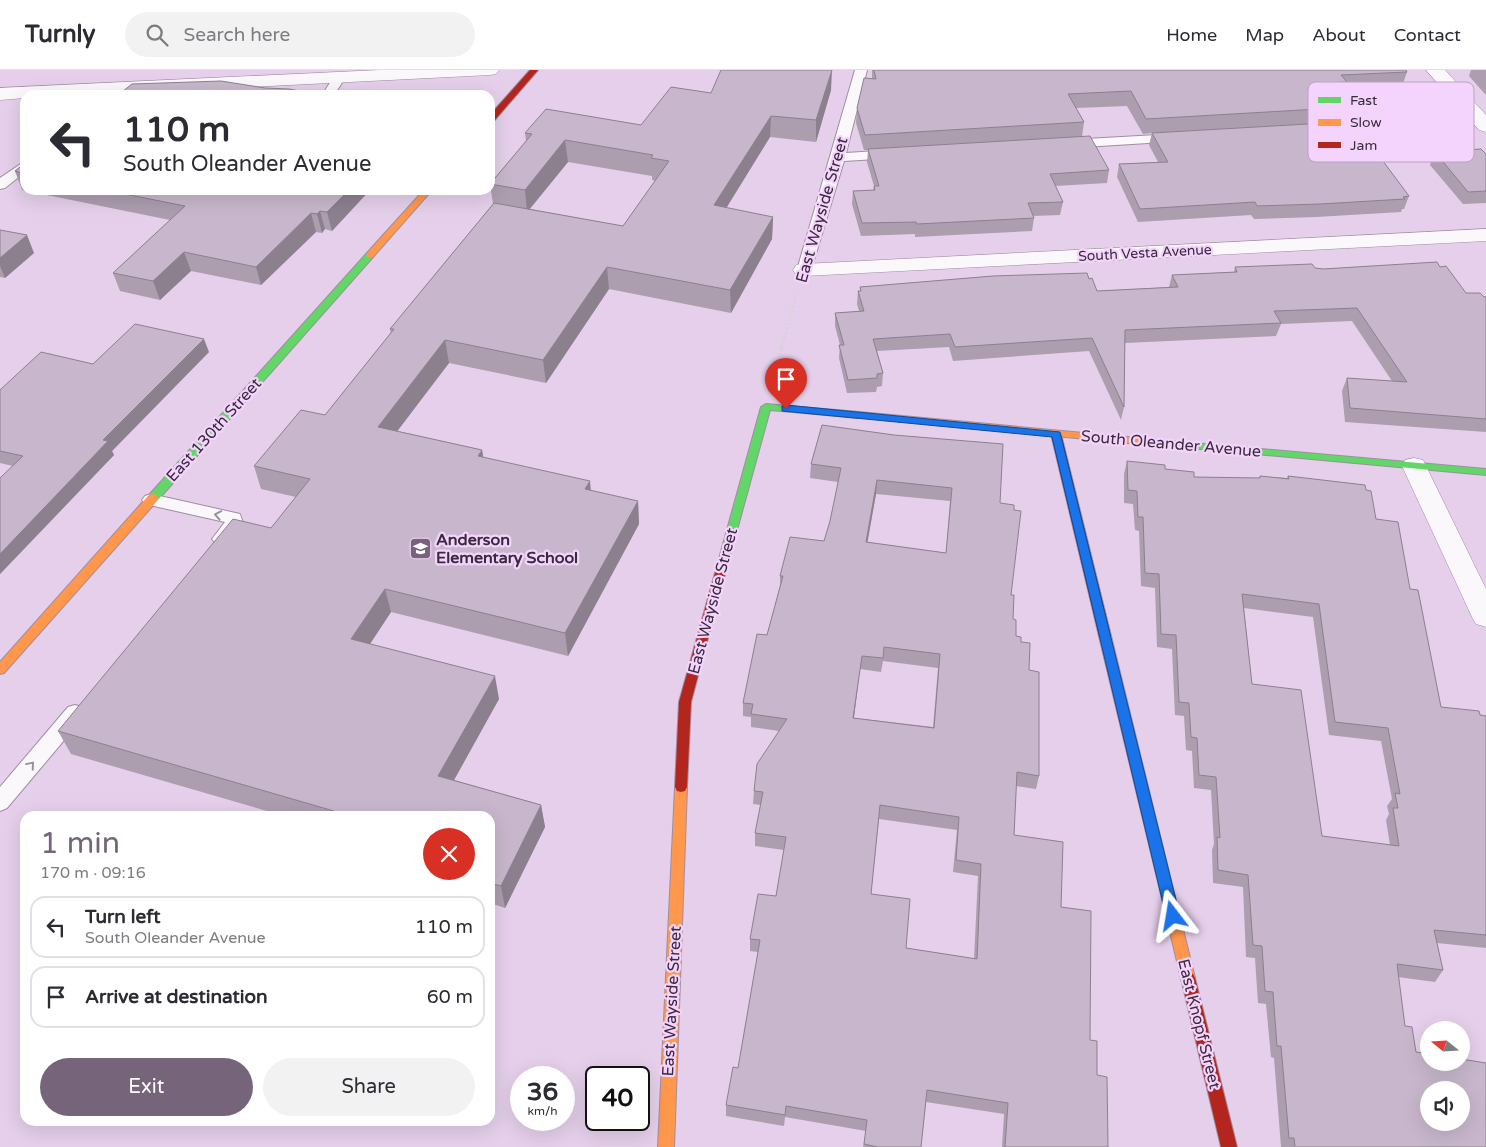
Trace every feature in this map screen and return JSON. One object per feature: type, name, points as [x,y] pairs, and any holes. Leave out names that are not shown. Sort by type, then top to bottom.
[{"type":"street","points":[[142,90],[490,70]]},
{"type":"street","points":[[495,114],[534,70]]},
{"type":"street","points":[[1435,70],[1446,82]]},
{"type":"street","points":[[0,94],[20,94]]},
{"type":"street","points":[[1474,111],[1484,122]]},
{"type":"street","name":"East 130th Street","points":[[0,670],[424,195]]},
{"type":"street","name":"South Vesta Avenue","points":[[804,270],[1486,235]]},
{"type":"street","name":"South Oleander Avenue","points":[[766,407],[1486,472]]},
{"type":"street","name":"East Wayside Street","points":[[666,1147],[685,702],[766,407]]},
{"type":"street","name":"East Knopf Street","points":[[1056,434],[1229,1147]]},
{"type":"street","points":[[1414,466],[1486,617]]},
{"type":"lane","name":"East Wayside Street","points":[[804,270],[838,157],[860,70]]},
{"type":"lane","points":[[331,90],[339,78]]},
{"type":"lane","points":[[1056,144],[1184,137]]},
{"type":"lane","points":[[838,157],[907,153]]},
{"type":"lane","points":[[0,185],[20,169]]},
{"type":"lane","points":[[151,500],[234,518],[234,523],[208,554]]},
{"type":"lane","points":[[0,802],[88,697]]},
{"type":"path","name":"East Wayside Street","points":[[766,407],[804,270]]},
{"type":"building","points":[[721,70],[832,70],[816,120],[771,116],[714,205],[773,217],[730,290],[607,267],[543,360],[445,340],[378,427],[482,450],[478,456],[590,481],[585,489],[638,501],[565,633],[385,589],[351,639],[495,676],[438,776],[541,805],[501,886],[495,884],[495,811],[334,811],[58,731],[233,519],[271,528],[310,479],[254,466],[301,410],[325,415],[394,329],[390,329],[494,203],[623,226],[669,161],[651,158],[653,155],[565,140],[525,190],[495,185],[495,178],[532,134],[525,133],[546,109],[641,125],[671,87],[711,93]]},
{"type":"building","points":[[874,70],[1406,70],[1407,72],[1341,75],[1347,82],[1308,82],[1308,110],[1146,119],[1131,91],[1068,94],[1084,122],[865,135],[857,108],[864,78],[876,79]]},
{"type":"building","points":[[221,81],[265,88],[294,90],[124,90],[132,84]]},
{"type":"building","points":[[1308,124],[1308,162],[1384,162],[1409,196],[1403,197],[1405,199],[1320,204],[1257,206],[1255,202],[1140,209],[1119,164],[1168,162],[1152,133]]},
{"type":"building","points":[[1090,136],[1109,170],[1050,174],[1063,202],[1028,203],[1034,218],[917,224],[916,222],[862,223],[853,191],[875,190],[874,186],[879,186],[868,149]]},
{"type":"building","points":[[1474,149],[1481,149],[1486,154],[1486,191],[1468,192],[1443,162],[1474,162]]},
{"type":"building","points":[[130,195],[344,195],[327,212],[311,213],[256,267],[184,252],[153,281],[113,273],[185,206]]},
{"type":"building","points":[[0,230],[27,235],[0,258]]},
{"type":"building","points":[[1437,262],[1440,267],[1446,266],[1466,293],[1480,293],[1486,297],[1486,419],[1350,408],[1347,378],[1407,382],[1357,308],[1274,311],[1281,323],[1125,330],[1124,407],[1092,338],[955,347],[950,334],[873,339],[883,373],[877,374],[877,378],[848,380],[839,345],[844,345],[835,313],[864,311],[858,291],[861,291],[860,287],[993,276],[1087,273],[1089,279],[1092,278],[1097,291],[1178,287],[1172,275],[1237,272],[1235,267],[1312,264],[1315,268],[1323,269]]},
{"type":"building","points":[[135,324],[204,339],[103,440],[108,441],[0,554],[0,478],[23,456],[0,451],[0,390],[41,352],[93,364]]},
{"type":"building","points":[[822,425],[894,435],[1003,444],[1000,503],[1014,505],[1014,510],[1021,511],[1011,595],[1014,595],[1013,619],[1016,620],[1016,636],[1021,637],[1021,642],[1030,643],[1029,670],[1039,672],[1039,776],[1017,772],[1014,835],[1063,842],[1061,907],[1091,911],[1090,1040],[1097,1041],[1097,1075],[1107,1077],[1108,1147],[1005,1147],[1008,1103],[927,1090],[921,1147],[878,1147],[864,1144],[867,1120],[786,1106],[785,1115],[726,1105],[733,1067],[738,1068],[760,940],[750,939],[758,894],[776,896],[786,837],[755,833],[763,792],[754,791],[757,764],[787,719],[751,714],[753,704],[743,703],[757,634],[767,635],[783,576],[780,576],[790,537],[824,541],[830,521],[841,468],[811,464]],"holes":[[[877,480],[952,488],[946,553],[866,542]],[[884,647],[940,654],[934,728],[853,718],[862,656],[883,658]],[[880,805],[959,817],[956,860],[981,864],[977,959],[906,948],[910,899],[871,894]]]},
{"type":"building","points":[[1127,461],[1165,465],[1165,469],[1194,472],[1194,477],[1260,478],[1260,476],[1289,479],[1288,476],[1365,485],[1366,490],[1371,491],[1376,519],[1398,522],[1410,589],[1418,590],[1441,707],[1479,711],[1480,715],[1486,716],[1486,935],[1434,930],[1443,970],[1397,964],[1405,1026],[1412,1027],[1416,1052],[1420,1053],[1420,1071],[1470,1071],[1470,1060],[1486,1063],[1486,1147],[1295,1147],[1294,1138],[1289,1138],[1281,1046],[1277,1046],[1273,992],[1265,991],[1262,946],[1253,945],[1248,875],[1218,870],[1217,837],[1220,838],[1216,777],[1199,775],[1197,738],[1191,737],[1189,703],[1179,702],[1176,635],[1161,634],[1159,574],[1145,573],[1143,517],[1138,517],[1137,491],[1128,490]],"holes":[[[1242,594],[1319,604],[1335,722],[1388,728],[1400,794],[1395,793],[1398,808],[1393,808],[1399,846],[1322,836],[1301,690],[1252,684]]]},
{"type":"traffic: fast","points":[[153,498],[370,255]]},
{"type":"traffic: fast","points":[[727,548],[766,407],[859,415]]},
{"type":"traffic: fast","points":[[1138,441],[1486,472]]},
{"type":"traffic: slow","points":[[370,255],[424,195]]},
{"type":"traffic: slow","points":[[859,415],[1138,441]]},
{"type":"traffic: slow","points":[[0,670],[153,498]]},
{"type":"traffic: slow","points":[[1105,636],[1188,978]]},
{"type":"traffic: slow","points":[[666,1147],[681,787]]},
{"type":"traffic: jam","points":[[495,114],[534,70]]},
{"type":"traffic: jam","points":[[1056,434],[1105,636]]},
{"type":"traffic: jam","points":[[681,787],[685,702],[727,548]]},
{"type":"traffic: jam","points":[[1188,978],[1229,1147]]},
{"type":"place","name":"Anderson Elementary School","points":[[420,549]]},
{"type":"route","points":[[786,409],[1056,434],[1173,916]]}]
